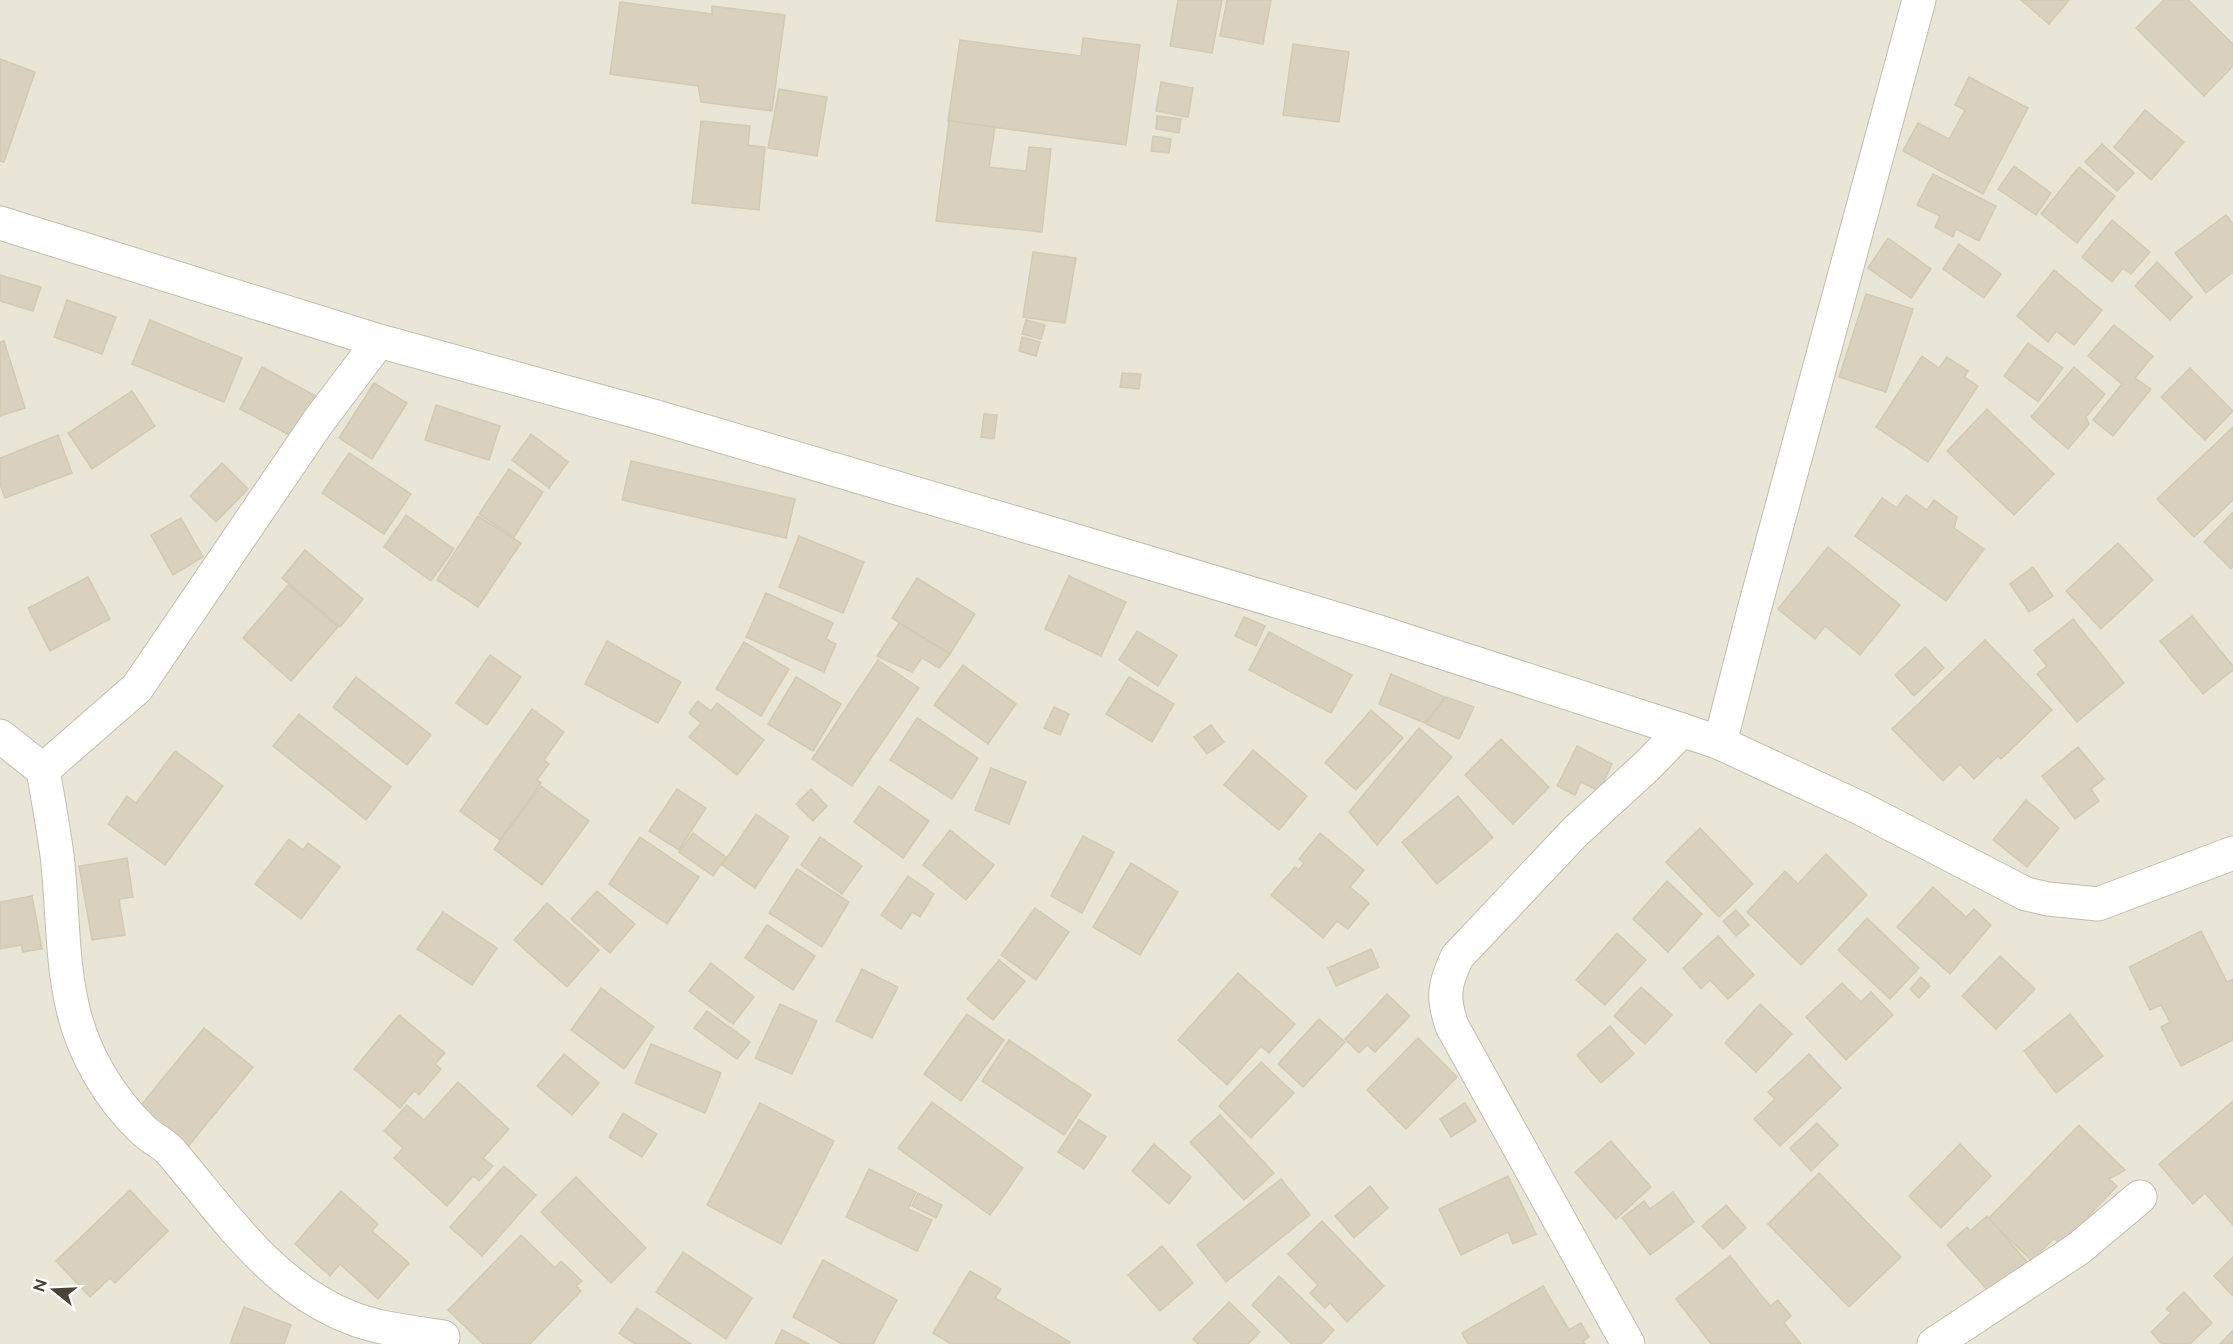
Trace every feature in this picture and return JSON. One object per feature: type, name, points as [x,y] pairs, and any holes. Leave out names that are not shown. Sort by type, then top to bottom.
[{"type":"street","points":[[1720,743],[1919,0]]},
{"type":"street","points":[[0,223],[379,341],[654,416],[1370,629],[1682,730],[1720,743],[1860,808],[2026,894],[2048,899],[2098,904],[2233,853]]},
{"type":"street","points":[[43,770],[137,688],[318,422],[379,341]]},
{"type":"street","points":[[1628,1344],[1452,1026],[1445,1006],[1446,981],[1457,957],[1575,832],[1647,766],[1682,730]]},
{"type":"street","points":[[0,736],[43,770],[57,855],[66,966],[73,1010],[87,1048],[112,1094],[142,1130],[169,1150],[256,1253],[302,1292],[349,1317],[394,1329],[442,1337]]},
{"type":"street","points":[[1934,1344],[2078,1249],[2140,1197]]},
{"type":"shaded area","points":[[0,0],[2233,0],[2233,1344],[0,1344]]},
{"type":"building","points":[[1178,0],[1222,0],[1212,53],[1170,46]]},
{"type":"building","points":[[1227,0],[1271,0],[1263,44],[1220,36]]},
{"type":"building","points":[[2021,0],[2069,0],[2049,24]]},
{"type":"building","points":[[2164,0],[2188,0],[2233,44],[2233,66],[2204,96],[2136,28]]},
{"type":"building","points":[[620,2],[712,14],[712,6],[785,15],[772,111],[701,102],[698,86],[610,74]]},
{"type":"building","points":[[1083,38],[1140,45],[1126,145],[948,121],[960,40],[1081,56]]},
{"type":"building","points":[[1293,44],[1349,52],[1339,122],[1283,115]]},
{"type":"building","points":[[0,59],[35,72],[4,162],[0,161]]},
{"type":"building","points":[[1969,77],[2028,108],[1983,194],[1903,151],[1918,123],[1949,139],[1965,110],[1955,105]]},
{"type":"building","points":[[1161,82],[1193,88],[1188,117],[1156,111]]},
{"type":"building","points":[[779,89],[827,97],[817,156],[768,148]]},
{"type":"building","points":[[2145,110],[2184,142],[2151,180],[2114,147]]},
{"type":"building","points":[[1157,116],[1181,119],[1179,133],[1156,129]]},
{"type":"building","points":[[701,121],[750,126],[748,145],[765,147],[759,210],[692,203]]},
{"type":"building","points":[[949,121],[995,127],[989,167],[1026,171],[1029,147],[1051,149],[1042,232],[936,221]]},
{"type":"building","points":[[1153,136],[1171,139],[1169,153],[1151,151]]},
{"type":"building","points":[[2102,144],[2134,173],[2117,191],[2085,162]]},
{"type":"building","points":[[2014,166],[2051,193],[2036,215],[1998,189]]},
{"type":"building","points":[[2079,167],[2115,196],[2077,243],[2041,214]]},
{"type":"building","points":[[1933,174],[1996,206],[1979,241],[1956,229],[1953,237],[1935,227],[1940,216],[1917,205]]},
{"type":"building","points":[[2226,215],[2233,224],[2233,272],[2206,293],[2175,253]]},
{"type":"building","points":[[2112,220],[2150,252],[2131,274],[2123,268],[2112,282],[2082,257]]},
{"type":"building","points":[[1888,238],[1931,269],[1911,298],[1868,268]]},
{"type":"building","points":[[1959,244],[2001,274],[1984,298],[1943,269]]},
{"type":"building","points":[[1033,252],[1076,258],[1065,323],[1023,317]]},
{"type":"building","points":[[2157,262],[2192,297],[2170,320],[2135,286]]},
{"type":"building","points":[[2054,270],[2102,310],[2074,345],[2056,331],[2048,342],[2017,316]]},
{"type":"building","points":[[0,275],[41,287],[33,311],[0,301]]},
{"type":"building","points":[[1866,294],[1913,309],[1886,392],[1839,377]]},
{"type":"building","points":[[67,300],[116,317],[102,354],[54,337]]},
{"type":"building","points":[[150,320],[242,358],[224,402],[132,364]]},
{"type":"building","points":[[1026,320],[1045,325],[1041,339],[1022,334]]},
{"type":"building","points":[[2114,325],[2153,356],[2135,378],[2151,389],[2113,436],[2093,420],[2122,384],[2088,356]]},
{"type":"building","points":[[1022,337],[1040,342],[1036,356],[1019,351]]},
{"type":"building","points":[[4,341],[25,408],[0,416],[0,342]]},
{"type":"building","points":[[2028,343],[2063,368],[2038,402],[2004,376]]},
{"type":"building","points":[[1922,356],[1939,368],[1947,357],[1968,371],[1964,377],[1978,386],[1928,462],[1876,427]]},
{"type":"building","points":[[262,367],[316,396],[295,438],[240,409]]},
{"type":"building","points":[[2074,367],[2105,394],[2086,417],[2089,424],[2068,449],[2031,417]]},
{"type":"building","points":[[2190,368],[2233,411],[2205,440],[2161,397]]},
{"type":"building","points":[[1122,373],[1141,374],[1139,389],[1120,387]]},
{"type":"building","points":[[374,383],[407,403],[372,459],[339,438]]},
{"type":"building","points":[[132,391],[155,426],[92,469],[68,433]]},
{"type":"building","points":[[436,405],[500,426],[489,460],[425,440]]},
{"type":"building","points":[[1987,409],[2054,474],[2014,515],[1947,451]]},
{"type":"building","points":[[984,414],[997,415],[994,439],[981,437]]},
{"type":"building","points":[[2233,427],[2233,500],[2194,537],[2157,499]]},
{"type":"building","points":[[531,434],[568,462],[549,488],[512,460]]},
{"type":"building","points":[[58,435],[72,473],[5,498],[0,484],[0,458]]},
{"type":"building","points":[[349,453],[411,494],[384,534],[322,493]]},
{"type":"building","points":[[631,461],[795,499],[786,538],[622,500]]},
{"type":"building","points":[[222,463],[248,489],[216,522],[190,496]]},
{"type":"building","points":[[509,469],[543,492],[514,537],[479,514]]},
{"type":"building","points":[[1906,495],[1927,510],[1934,500],[1957,517],[1954,528],[1984,549],[1946,601],[1855,536],[1882,498],[1897,508]]},
{"type":"building","points":[[2233,512],[2233,567],[2231,569],[2204,542]]},
{"type":"building","points":[[406,515],[454,549],[431,581],[384,547]]},
{"type":"building","points":[[478,516],[521,543],[478,607],[437,580]]},
{"type":"building","points":[[181,518],[203,557],[173,575],[151,535]]},
{"type":"building","points":[[799,536],[864,562],[843,613],[779,587]]},
{"type":"building","points":[[2118,543],[2153,580],[2101,629],[2066,591]]},
{"type":"building","points":[[1828,547],[1900,605],[1860,655],[1825,626],[1815,639],[1778,609]]},
{"type":"building","points":[[305,550],[363,599],[340,627],[282,578]]},
{"type":"building","points":[[2033,567],[2053,596],[2029,612],[2010,584]]},
{"type":"building","points":[[1069,576],[1126,602],[1101,656],[1045,629]]},
{"type":"building","points":[[88,577],[110,619],[50,651],[28,608]]},
{"type":"building","points":[[917,578],[975,614],[950,654],[892,618]]},
{"type":"building","points":[[288,585],[338,627],[291,681],[243,638]]},
{"type":"building","points":[[766,593],[833,623],[826,639],[836,644],[824,672],[746,637]]},
{"type":"building","points":[[2192,616],[2233,666],[2233,670],[2203,694],[2160,641]]},
{"type":"building","points":[[1244,617],[1265,626],[1256,646],[1235,636]]},
{"type":"building","points":[[2073,619],[2124,683],[2077,722],[2037,674],[2047,666],[2034,650]]},
{"type":"building","points":[[899,623],[950,654],[939,668],[922,658],[912,672],[877,656]]},
{"type":"building","points":[[1137,631],[1177,655],[1158,686],[1119,660]]},
{"type":"building","points":[[1269,632],[1352,675],[1331,713],[1249,670]]},
{"type":"building","points":[[1985,640],[2052,710],[2001,759],[1998,756],[1974,779],[1960,764],[1943,781],[1892,729]]},
{"type":"building","points":[[607,641],[681,682],[658,723],[585,684]]},
{"type":"building","points":[[744,642],[789,669],[761,716],[716,689]]},
{"type":"building","points":[[1925,647],[1944,668],[1914,696],[1895,675]]},
{"type":"building","points":[[490,655],[521,677],[487,725],[456,703]]},
{"type":"building","points":[[878,660],[919,688],[852,786],[812,759]]},
{"type":"building","points":[[963,665],[1016,704],[988,744],[934,705]]},
{"type":"building","points":[[1391,674],[1445,697],[1425,723],[1379,704]]},
{"type":"building","points":[[356,677],[431,735],[407,765],[333,707]]},
{"type":"building","points":[[796,677],[841,704],[813,751],[768,724]]},
{"type":"building","points":[[1129,677],[1174,704],[1152,742],[1106,714]]},
{"type":"building","points":[[1446,697],[1474,707],[1459,739],[1426,724]]},
{"type":"building","points":[[698,701],[711,711],[717,703],[764,740],[737,775],[689,737],[701,723],[689,713]]},
{"type":"building","points":[[1054,707],[1069,714],[1060,735],[1044,728]]},
{"type":"building","points":[[532,709],[564,732],[544,760],[549,764],[537,780],[541,783],[500,840],[460,811]]},
{"type":"building","points":[[1371,710],[1403,738],[1356,790],[1325,763]]},
{"type":"building","points":[[299,714],[391,787],[366,820],[273,746]]},
{"type":"building","points":[[917,718],[978,758],[952,799],[890,760]]},
{"type":"building","points":[[1211,725],[1224,742],[1207,754],[1194,737]]},
{"type":"building","points":[[1419,728],[1452,757],[1377,845],[1349,812]]},
{"type":"building","points":[[1501,739],[1549,787],[1513,824],[1465,775]]},
{"type":"building","points":[[1577,746],[1612,764],[1599,791],[1581,782],[1575,795],[1557,786]]},
{"type":"building","points":[[2078,747],[2104,779],[2091,789],[2099,801],[2075,819],[2042,776]]},
{"type":"building","points":[[1253,750],[1307,796],[1279,830],[1224,785]]},
{"type":"building","points":[[175,751],[223,786],[165,865],[108,824],[127,796],[136,803]]},
{"type":"building","points":[[991,768],[1026,782],[1009,824],[975,810]]},
{"type":"building","points":[[541,786],[589,821],[542,885],[494,849]]},
{"type":"building","points":[[879,786],[929,821],[903,858],[854,822]]},
{"type":"building","points":[[677,789],[706,808],[679,850],[649,831]]},
{"type":"building","points":[[811,789],[827,806],[813,821],[796,804]]},
{"type":"building","points":[[1458,796],[1493,838],[1437,884],[1402,842]]},
{"type":"building","points":[[2026,800],[2059,828],[2027,867],[1993,840]]},
{"type":"building","points":[[756,814],[789,837],[755,888],[722,865]]},
{"type":"building","points":[[1700,828],[1753,884],[1719,917],[1666,862]]},
{"type":"building","points":[[950,830],[994,865],[966,900],[923,865]]},
{"type":"building","points":[[693,833],[726,857],[713,876],[679,852]]},
{"type":"building","points":[[1320,833],[1364,870],[1350,887],[1369,903],[1348,929],[1337,921],[1323,938],[1271,895],[1295,867],[1299,870],[1304,863],[1299,859]]},
{"type":"building","points":[[1083,836],[1114,852],[1082,913],[1051,896]]},
{"type":"building","points":[[640,837],[699,877],[667,924],[609,884]]},
{"type":"building","points":[[820,837],[862,866],[842,894],[801,865]]},
{"type":"building","points":[[289,839],[303,850],[308,843],[340,867],[301,919],[255,884]]},
{"type":"building","points":[[1826,854],[1867,895],[1801,965],[1747,912],[1785,871],[1798,884]]},
{"type":"building","points":[[127,858],[133,897],[119,899],[125,935],[92,940],[79,866]]},
{"type":"building","points":[[1131,863],[1178,892],[1140,955],[1093,927]]},
{"type":"building","points":[[797,869],[849,902],[822,947],[769,913]]},
{"type":"building","points":[[908,876],[934,894],[920,917],[912,912],[901,929],[881,915]]},
{"type":"building","points":[[1667,881],[1702,914],[1668,952],[1633,919]]},
{"type":"building","points":[[1933,887],[1966,917],[1974,909],[1991,925],[1950,974],[1897,927]]},
{"type":"building","points":[[597,891],[635,924],[610,953],[571,919]]},
{"type":"building","points":[[32,896],[42,949],[23,952],[21,945],[0,949],[0,902]]},
{"type":"building","points":[[547,903],[599,950],[567,987],[514,940]]},
{"type":"building","points":[[1035,908],[1069,932],[1036,980],[1001,955]]},
{"type":"building","points":[[1736,910],[1749,925],[1736,936],[1723,921]]},
{"type":"building","points":[[443,912],[497,948],[472,985],[417,949]]},
{"type":"building","points":[[1867,918],[1919,968],[1890,999],[1838,950]]},
{"type":"building","points":[[767,925],[815,956],[793,990],[745,958]]},
{"type":"building","points":[[2201,931],[2227,982],[2233,979],[2233,1040],[2181,1066],[2161,1027],[2170,1022],[2161,1005],[2150,1010],[2129,967]]},
{"type":"building","points":[[1617,933],[1646,960],[1605,1005],[1576,980]]},
{"type":"building","points":[[1718,936],[1754,975],[1728,999],[1710,980],[1701,989],[1683,968]]},
{"type":"building","points":[[1371,949],[1379,967],[1336,986],[1328,968]]},
{"type":"building","points":[[2000,956],[2035,989],[1996,1029],[1962,996]]},
{"type":"building","points":[[999,960],[1025,981],[993,1020],[967,999]]},
{"type":"building","points":[[711,963],[754,997],[733,1024],[689,991]]},
{"type":"building","points":[[862,969],[898,987],[872,1038],[836,1021]]},
{"type":"building","points":[[1238,973],[1295,1024],[1269,1053],[1261,1046],[1227,1085],[1178,1040]]},
{"type":"building","points":[[1921,977],[1930,986],[1919,998],[1910,989]]},
{"type":"building","points":[[1842,983],[1861,1002],[1871,992],[1893,1015],[1846,1060],[1806,1017]]},
{"type":"building","points":[[1641,987],[1672,1015],[1645,1044],[1614,1016]]},
{"type":"building","points":[[601,988],[654,1027],[624,1069],[571,1030]]},
{"type":"building","points":[[1387,994],[1410,1016],[1375,1052],[1367,1045],[1359,1053],[1345,1039]]},
{"type":"building","points":[[780,1004],[817,1021],[792,1074],[755,1058]]},
{"type":"building","points":[[1760,1004],[1792,1034],[1756,1072],[1725,1043]]},
{"type":"building","points":[[707,1011],[750,1042],[737,1059],[694,1028]]},
{"type":"building","points":[[967,1014],[1004,1040],[961,1101],[924,1074]]},
{"type":"building","points":[[2070,1014],[2103,1056],[2056,1093],[2024,1051]]},
{"type":"building","points":[[399,1015],[445,1053],[435,1064],[441,1069],[419,1095],[414,1091],[400,1108],[354,1069]]},
{"type":"building","points":[[1319,1019],[1345,1042],[1303,1087],[1278,1064]]},
{"type":"building","points":[[1610,1026],[1634,1054],[1601,1083],[1577,1055]]},
{"type":"building","points":[[204,1028],[253,1067],[186,1149],[138,1109]]},
{"type":"building","points":[[1418,1038],[1457,1077],[1406,1129],[1367,1090]]},
{"type":"building","points":[[1009,1040],[1091,1095],[1064,1135],[982,1081]]},
{"type":"building","points":[[651,1044],[721,1073],[705,1113],[635,1083]]},
{"type":"building","points":[[564,1054],[599,1083],[572,1115],[537,1086]]},
{"type":"building","points":[[1809,1054],[1841,1088],[1780,1146],[1754,1119],[1775,1099],[1768,1092]]},
{"type":"building","points":[[1261,1062],[1294,1093],[1251,1138],[1219,1106]]},
{"type":"building","points":[[458,1082],[509,1129],[483,1158],[493,1166],[479,1181],[473,1176],[447,1206],[394,1158],[403,1148],[384,1131],[407,1105],[424,1120]]},
{"type":"building","points":[[2233,1101],[2233,1225],[2205,1193],[2193,1204],[2159,1164]]},
{"type":"building","points":[[932,1102],[1023,1168],[990,1215],[898,1148]]},
{"type":"building","points":[[760,1103],[834,1141],[781,1244],[707,1205]]},
{"type":"building","points":[[1465,1103],[1476,1121],[1451,1137],[1440,1119]]},
{"type":"building","points":[[623,1113],[657,1134],[642,1157],[609,1137]]},
{"type":"building","points":[[1220,1115],[1274,1173],[1244,1200],[1190,1142]]},
{"type":"building","points":[[1079,1120],[1106,1137],[1084,1169],[1058,1152]]},
{"type":"building","points":[[1817,1123],[1838,1145],[1811,1171],[1790,1148]]},
{"type":"building","points":[[2079,1125],[2125,1170],[2109,1179],[2117,1186],[2061,1245],[2054,1238],[2032,1261],[1988,1219]]},
{"type":"building","points":[[1611,1141],[1651,1187],[1616,1219],[1575,1172]]},
{"type":"building","points":[[1154,1144],[1191,1177],[1169,1204],[1132,1171]]},
{"type":"building","points":[[1960,1144],[1991,1176],[1941,1228],[1909,1196]]},
{"type":"building","points":[[504,1166],[536,1195],[482,1256],[450,1227]]},
{"type":"building","points":[[869,1169],[916,1192],[908,1209],[932,1220],[917,1251],[846,1217]]},
{"type":"building","points":[[1819,1173],[1901,1257],[1849,1307],[1768,1224]]},
{"type":"building","points":[[1508,1176],[1536,1234],[1513,1244],[1508,1232],[1461,1255],[1439,1209]]},
{"type":"building","points":[[576,1177],[646,1248],[611,1283],[541,1212]]},
{"type":"building","points":[[1281,1179],[1310,1215],[1226,1282],[1197,1245]]},
{"type":"building","points":[[1370,1186],[1388,1208],[1354,1238],[1335,1216]]},
{"type":"building","points":[[130,1190],[168,1231],[115,1283],[110,1278],[90,1297],[56,1261]]},
{"type":"building","points":[[341,1191],[378,1224],[372,1231],[409,1263],[378,1299],[340,1264],[330,1276],[295,1244]]},
{"type":"building","points":[[1673,1192],[1694,1222],[1650,1255],[1622,1218],[1644,1201],[1650,1209]]},
{"type":"building","points":[[918,1193],[942,1205],[936,1218],[912,1206]]},
{"type":"building","points":[[1726,1205],[1746,1228],[1723,1249],[1702,1226]]},
{"type":"building","points":[[1987,1216],[2028,1263],[1992,1295],[1947,1245],[1967,1227],[1970,1231]]},
{"type":"building","points":[[1322,1221],[1384,1286],[1347,1322],[1330,1303],[1325,1308],[1310,1293],[1318,1285],[1288,1254]]},
{"type":"building","points":[[521,1235],[555,1268],[561,1261],[582,1281],[576,1286],[581,1291],[530,1344],[483,1344],[448,1310]]},
{"type":"building","points":[[1162,1246],[1193,1283],[1160,1311],[1128,1275]]},
{"type":"building","points":[[683,1252],[752,1298],[726,1339],[656,1292]]},
{"type":"building","points":[[1730,1256],[1770,1306],[1778,1300],[1791,1316],[1784,1323],[1801,1344],[1711,1344],[1676,1299]]},
{"type":"building","points":[[2233,1257],[2233,1296],[2214,1276]]},
{"type":"building","points":[[823,1260],[897,1300],[873,1344],[842,1344],[793,1317]]},
{"type":"building","points":[[970,1271],[1001,1289],[995,1298],[1070,1342],[1069,1344],[951,1344],[933,1333]]},
{"type":"building","points":[[1279,1276],[1334,1330],[1321,1344],[1292,1344],[1252,1305]]},
{"type":"building","points":[[1543,1286],[1569,1330],[1581,1323],[1589,1337],[1583,1341],[1585,1344],[1468,1344],[1462,1333]]},
{"type":"building","points":[[2184,1292],[2212,1323],[2190,1344],[2162,1344],[2151,1332],[2171,1313],[2166,1309]]},
{"type":"building","points":[[1229,1302],[1260,1332],[1248,1344],[1198,1344],[1193,1339]]},
{"type":"building","points":[[244,1307],[291,1325],[284,1344],[230,1344]]},
{"type":"building","points":[[637,1308],[691,1344],[635,1344],[619,1333]]},
{"type":"building","points":[[782,1330],[809,1344],[775,1344]]},
{"type":"building","points":[[2233,1330],[2233,1344],[2220,1344]]}]
